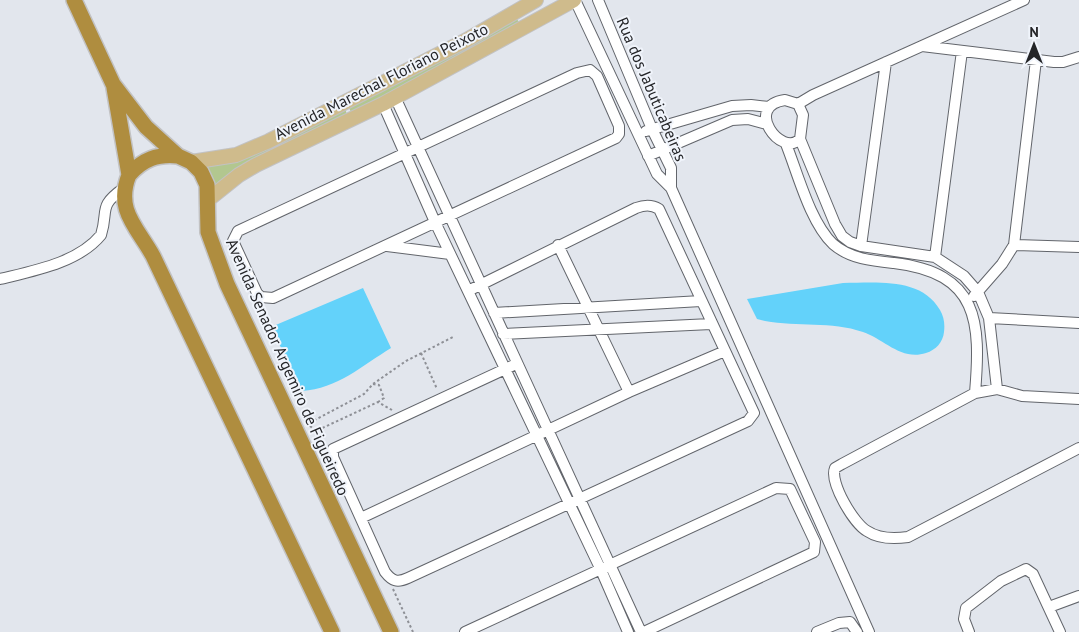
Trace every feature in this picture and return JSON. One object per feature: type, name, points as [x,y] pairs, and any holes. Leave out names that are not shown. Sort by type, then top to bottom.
[{"type":"highway","name":"Avenida Senador Argemiro de Figueiredo","points":[[74,0],[113,84],[146,127],[201,172],[207,185],[209,199],[208,232],[227,284],[391,632]]},
{"type":"highway","name":"Avenida Senador Argemiro de Figueiredo","points":[[113,84],[127,182],[124,202],[128,215],[153,256],[332,632]]},
{"type":"highway","points":[[127,182],[138,165],[150,158],[164,154],[184,159]]},
{"type":"main road","name":"Avenida Marechal Floriano Peixoto","points":[[184,159],[236,155],[269,141],[465,41],[536,0]]},
{"type":"main road","name":"Avenida Marechal Floriano Peixoto","points":[[209,199],[239,175],[256,165],[389,100],[574,0]]},
{"type":"main road","points":[[513,14],[524,26]]},
{"type":"main road","points":[[345,102],[352,119]]},
{"type":"street","name":"Rua dos Jabuticabeiras","points":[[574,0],[657,174],[671,188]]},
{"type":"street","name":"Rua dos Jabuticabeiras","points":[[598,0],[652,129],[671,168],[671,188]]},
{"type":"street","points":[[767,124],[766,112],[769,107],[778,101],[785,100],[798,104],[813,95],[1024,0]]},
{"type":"street","points":[[921,46],[1063,62],[1079,57]]},
{"type":"street","points":[[935,257],[962,51]]},
{"type":"street","points":[[967,302],[978,292],[1014,245],[1036,60]]},
{"type":"street","points":[[861,246],[886,62]]},
{"type":"street","points":[[590,70],[596,76],[619,126],[619,134],[616,138],[386,246],[273,298],[266,298],[257,293],[233,241],[234,236],[245,227],[416,147],[578,73],[590,70]]},
{"type":"street","points":[[389,100],[416,147],[516,364],[580,498],[611,565],[642,632],[814,552],[815,542],[791,492],[787,487],[776,488],[611,565],[601,570],[466,632]]},
{"type":"street","points":[[389,100],[405,153],[435,222],[601,570],[628,632]]},
{"type":"street","points":[[798,104],[803,115],[800,139],[835,224],[842,236],[861,246],[935,257],[964,276],[978,292],[989,318],[996,389]]},
{"type":"street","points":[[638,135],[652,129],[709,115],[732,106],[751,105],[769,107]]},
{"type":"street","points":[[648,156],[732,120],[748,119],[767,124],[786,144],[812,211],[834,245],[849,254],[866,260],[927,268],[948,280],[967,302],[976,321],[978,342],[975,393]]},
{"type":"street","points":[[786,144],[794,144],[800,139]]},
{"type":"street","points":[[0,279],[57,263],[87,247],[101,235],[105,207],[108,201],[127,182]]},
{"type":"street","points":[[671,188],[869,632]]},
{"type":"street","points":[[468,291],[636,208],[643,205],[654,206],[659,209],[754,413],[748,421],[408,578],[401,581],[390,579],[385,572],[333,457],[333,449],[516,364]]},
{"type":"street","points":[[558,245],[597,330],[629,392]]},
{"type":"street","points":[[1014,245],[1079,247]]},
{"type":"street","points":[[386,246],[450,254]]},
{"type":"street","points":[[494,313],[701,301]]},
{"type":"street","points":[[989,318],[1079,323]]},
{"type":"street","points":[[503,334],[711,324]]},
{"type":"street","points":[[361,518],[629,392],[725,351]]},
{"type":"street","points":[[1079,399],[1022,396],[996,389],[975,393],[835,468],[835,485],[859,526],[884,538],[908,537],[1079,448]]},
{"type":"street","points":[[969,632],[964,613],[972,602],[1015,572],[1026,569],[1033,574],[1060,632]]},
{"type":"street","points":[[1049,607],[1079,596]]},
{"type":"street","points":[[817,632],[845,621],[850,622],[857,632]]},
{"type":"path","points":[[373,384],[379,385],[384,398],[316,431],[310,426],[311,422],[364,394],[373,384],[421,353],[453,338]]},
{"type":"path","points":[[421,353],[437,389]]},
{"type":"path","points":[[378,402],[394,410]]},
{"type":"path","points":[[390,579],[413,632]]},
{"type":"green space","points":[[513,15],[522,25],[353,116],[346,102]]},
{"type":"green space","points":[[344,105],[348,118],[211,194],[197,164]]},
{"type":"water","points":[[843,283],[897,284],[921,292],[932,299],[942,315],[944,329],[941,342],[936,348],[926,353],[909,354],[893,348],[871,335],[839,326],[777,323],[757,319],[747,299]]},
{"type":"water","points":[[363,288],[391,348],[338,381],[327,386],[302,391],[271,327]]}]
